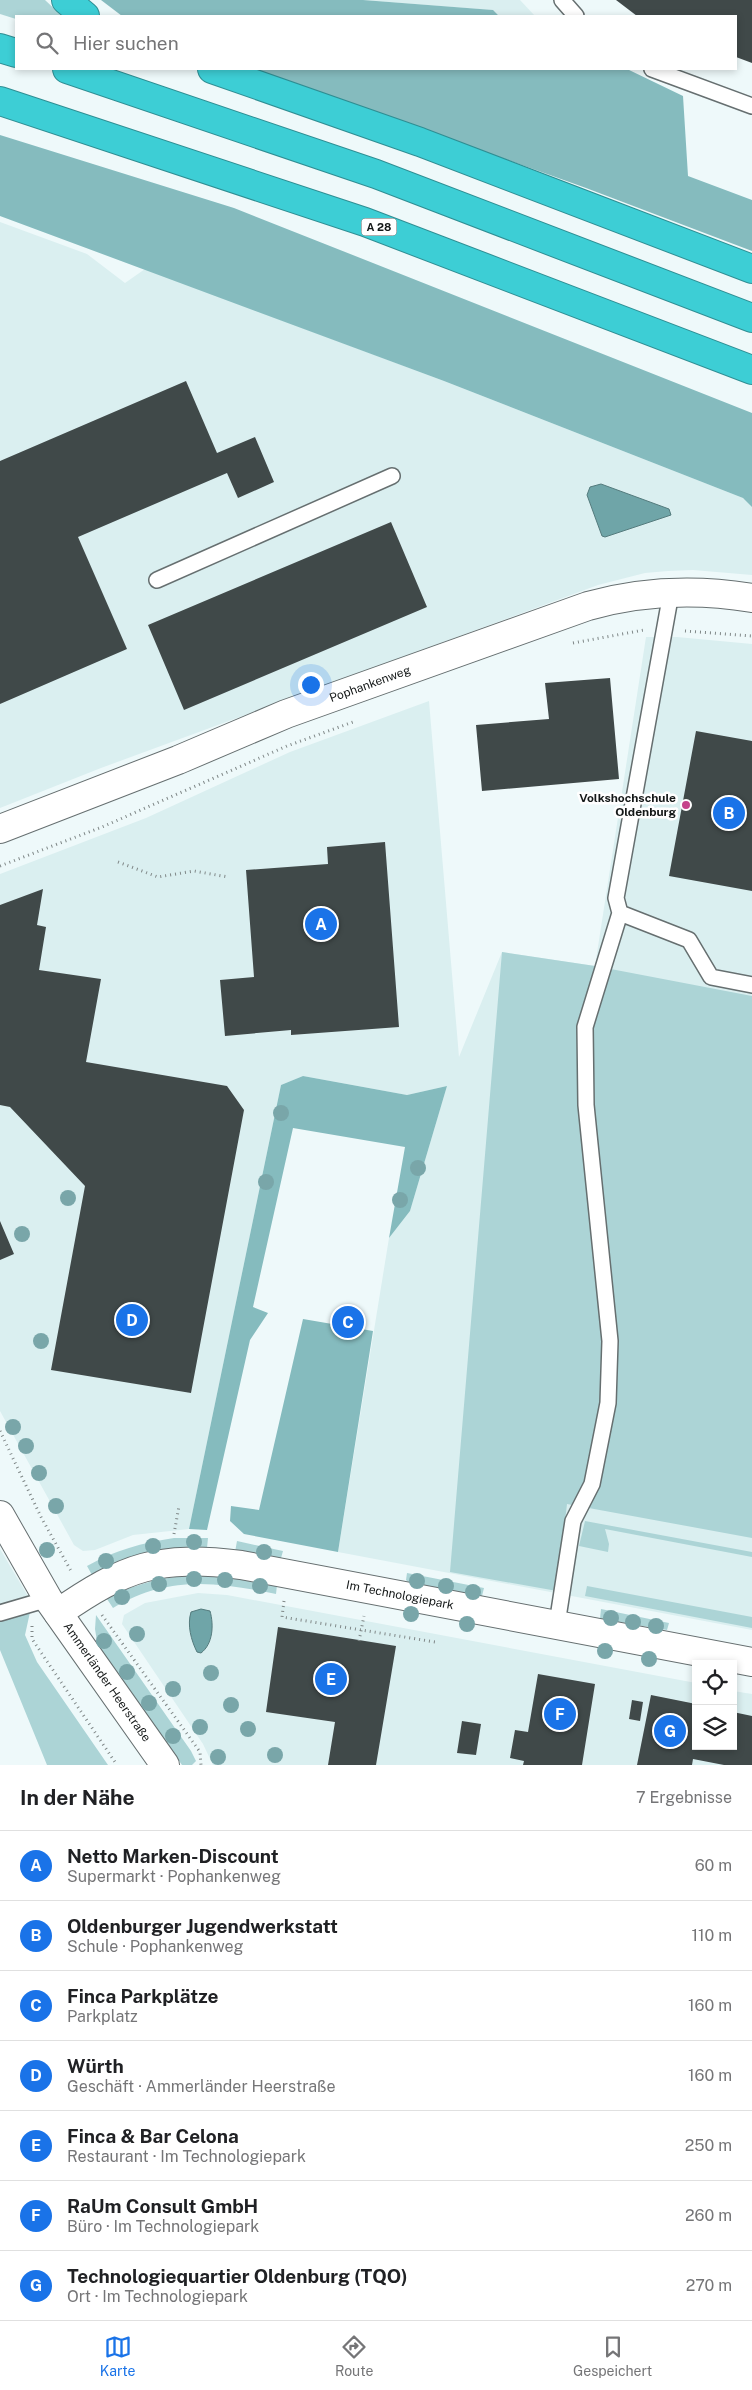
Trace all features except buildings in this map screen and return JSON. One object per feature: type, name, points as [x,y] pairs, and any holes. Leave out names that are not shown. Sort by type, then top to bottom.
[{"type":"highway","points":[[66,0],[85,15]]},
{"type":"highway","points":[[0,48],[15,53]]},
{"type":"highway","points":[[70,70],[376,174],[752,318]]},
{"type":"highway","points":[[215,70],[420,142],[752,269]]},
{"type":"highway","name":"A 28","points":[[0,101],[365,222],[752,370]]},
{"type":"street","name":"Pophankenweg","points":[[0,829],[178,760],[286,714],[571,611],[621,598],[671,593],[708,593],[752,598]]},
{"type":"street","name":"Ammerländer Heerstraße","points":[[0,1515],[53,1606],[165,1765]]},
{"type":"street","name":"Im Technologiepark","points":[[53,1606],[86,1593],[120,1575],[165,1562],[188,1560],[241,1565],[752,1662]]},
{"type":"lane","points":[[562,0],[575,15]]},
{"type":"lane","points":[[655,70],[752,106]]},
{"type":"lane","points":[[157,580],[392,476]]},
{"type":"lane","points":[[557,1624],[573,1521],[592,1484],[608,1403],[610,1342],[586,1105],[585,1027],[620,913],[616,898],[671,593]]},
{"type":"lane","points":[[620,913],[689,940],[711,977],[752,985]]},
{"type":"lane","points":[[0,1613],[53,1606]]},
{"type":"path","points":[[567,644],[627,632],[665,630],[752,636]]},
{"type":"path","points":[[0,866],[102,827],[287,746],[355,721]]},
{"type":"path","points":[[118,862],[158,877],[194,872],[228,877]]},
{"type":"path","points":[[174,1534],[179,1506]]},
{"type":"path","points":[[284,1601],[282,1617],[435,1642]]},
{"type":"path","points":[[359,1641],[364,1616]]},
{"type":"path","points":[[200,1752],[202,1765]]},
{"type":"shaded area","points":[[0,0],[45,0],[61,15],[15,15],[15,19],[0,14]]},
{"type":"shaded area","points":[[101,0],[363,0],[493,10],[498,15],[121,15]]},
{"type":"shaded area","points":[[363,0],[520,0],[534,15],[498,15],[492,10]]},
{"type":"shaded area","points":[[258,70],[629,70],[683,96],[688,176],[752,200],[752,251],[586,188]]},
{"type":"shaded area","points":[[0,135],[234,208],[752,413],[752,507],[743,498],[444,381],[0,216]]},
{"type":"shaded area","points":[[0,222],[87,254],[125,283],[145,269],[444,381],[743,498],[752,507],[752,575],[693,570],[668,571],[645,573],[598,585],[101,768],[0,808]]},
{"type":"shaded area","points":[[601,484],[669,509],[671,515],[605,537],[602,536],[587,495],[590,487]]},
{"type":"shaded area","points":[[646,637],[677,637],[752,644],[752,1630],[338,1552],[389,1238],[410,1211],[447,1086],[407,1095],[303,1076],[281,1085],[189,1529],[133,1535],[95,1550],[83,1551],[74,1545],[0,1411],[0,874],[146,818],[290,752],[429,701],[459,1057],[502,952],[595,966]]},
{"type":"shaded area","points":[[502,952],[595,966],[752,996],[752,1538],[567,1504],[557,1591],[450,1572]]},
{"type":"shaded area","points":[[303,1076],[407,1095],[447,1086],[410,1211],[389,1238],[405,1147],[293,1128],[253,1307],[268,1313],[250,1340],[207,1530],[189,1529],[281,1085]]},
{"type":"shaded area","points":[[303,1319],[373,1331],[338,1552],[244,1534],[230,1521],[231,1506],[259,1510]]},
{"type":"shaded area","points":[[585,1521],[752,1552],[752,1557],[605,1529],[609,1544],[608,1552],[579,1546]]},
{"type":"shaded area","points":[[174,1538],[208,1538],[207,1548],[177,1548],[148,1553],[119,1562],[92,1575],[87,1566],[129,1548]]},
{"type":"shaded area","points":[[237,1541],[283,1551],[281,1558],[235,1552]]},
{"type":"shaded area","points":[[0,1549],[32,1603],[0,1613]]},
{"type":"shaded area","points":[[407,1573],[484,1588],[482,1596],[479,1597],[409,1583],[406,1580]]},
{"type":"shaded area","points":[[211,1574],[277,1585],[276,1594],[233,1586],[193,1584],[153,1590],[133,1597],[113,1608],[107,1599],[145,1583],[184,1576]]},
{"type":"shaded area","points":[[587,1586],[752,1617],[752,1628],[585,1596]]},
{"type":"shaded area","points":[[198,1593],[227,1595],[692,1682],[692,1750],[737,1750],[737,1692],[752,1694],[752,1765],[213,1765],[203,1744],[122,1624],[124,1615],[145,1603]]},
{"type":"shaded area","points":[[32,1603],[25,1635],[37,1662],[108,1765],[47,1765],[0,1650],[0,1613]]},
{"type":"shaded area","points":[[201,1609],[210,1611],[212,1634],[208,1645],[201,1653],[197,1652],[193,1643],[189,1622],[191,1612]]},
{"type":"shaded area","points":[[601,1609],[669,1623],[667,1630],[600,1619]]},
{"type":"shaded area","points":[[96,1615],[191,1751],[196,1761],[192,1765],[182,1765],[98,1648],[95,1629]]},
{"type":"place","name":"Volkshochschule Oldenburg","points":[[686,805]]},
{"type":"place","name":"Oldenburger Jugendwerkstatt","points":[[729,813]]},
{"type":"place","name":"Netto Marken-Discount","points":[[321,924]]},
{"type":"place","name":"Würth","points":[[132,1320]]},
{"type":"place","name":"Finca Parkplätze","points":[[348,1322]]},
{"type":"place","name":"Finca & Bar Celona","points":[[331,1679]]},
{"type":"place","name":"RaUm Consult GmbH","points":[[560,1714]]},
{"type":"place","name":"Technologiequartier Oldenburg (TQO)","points":[[670,1731]]}]
